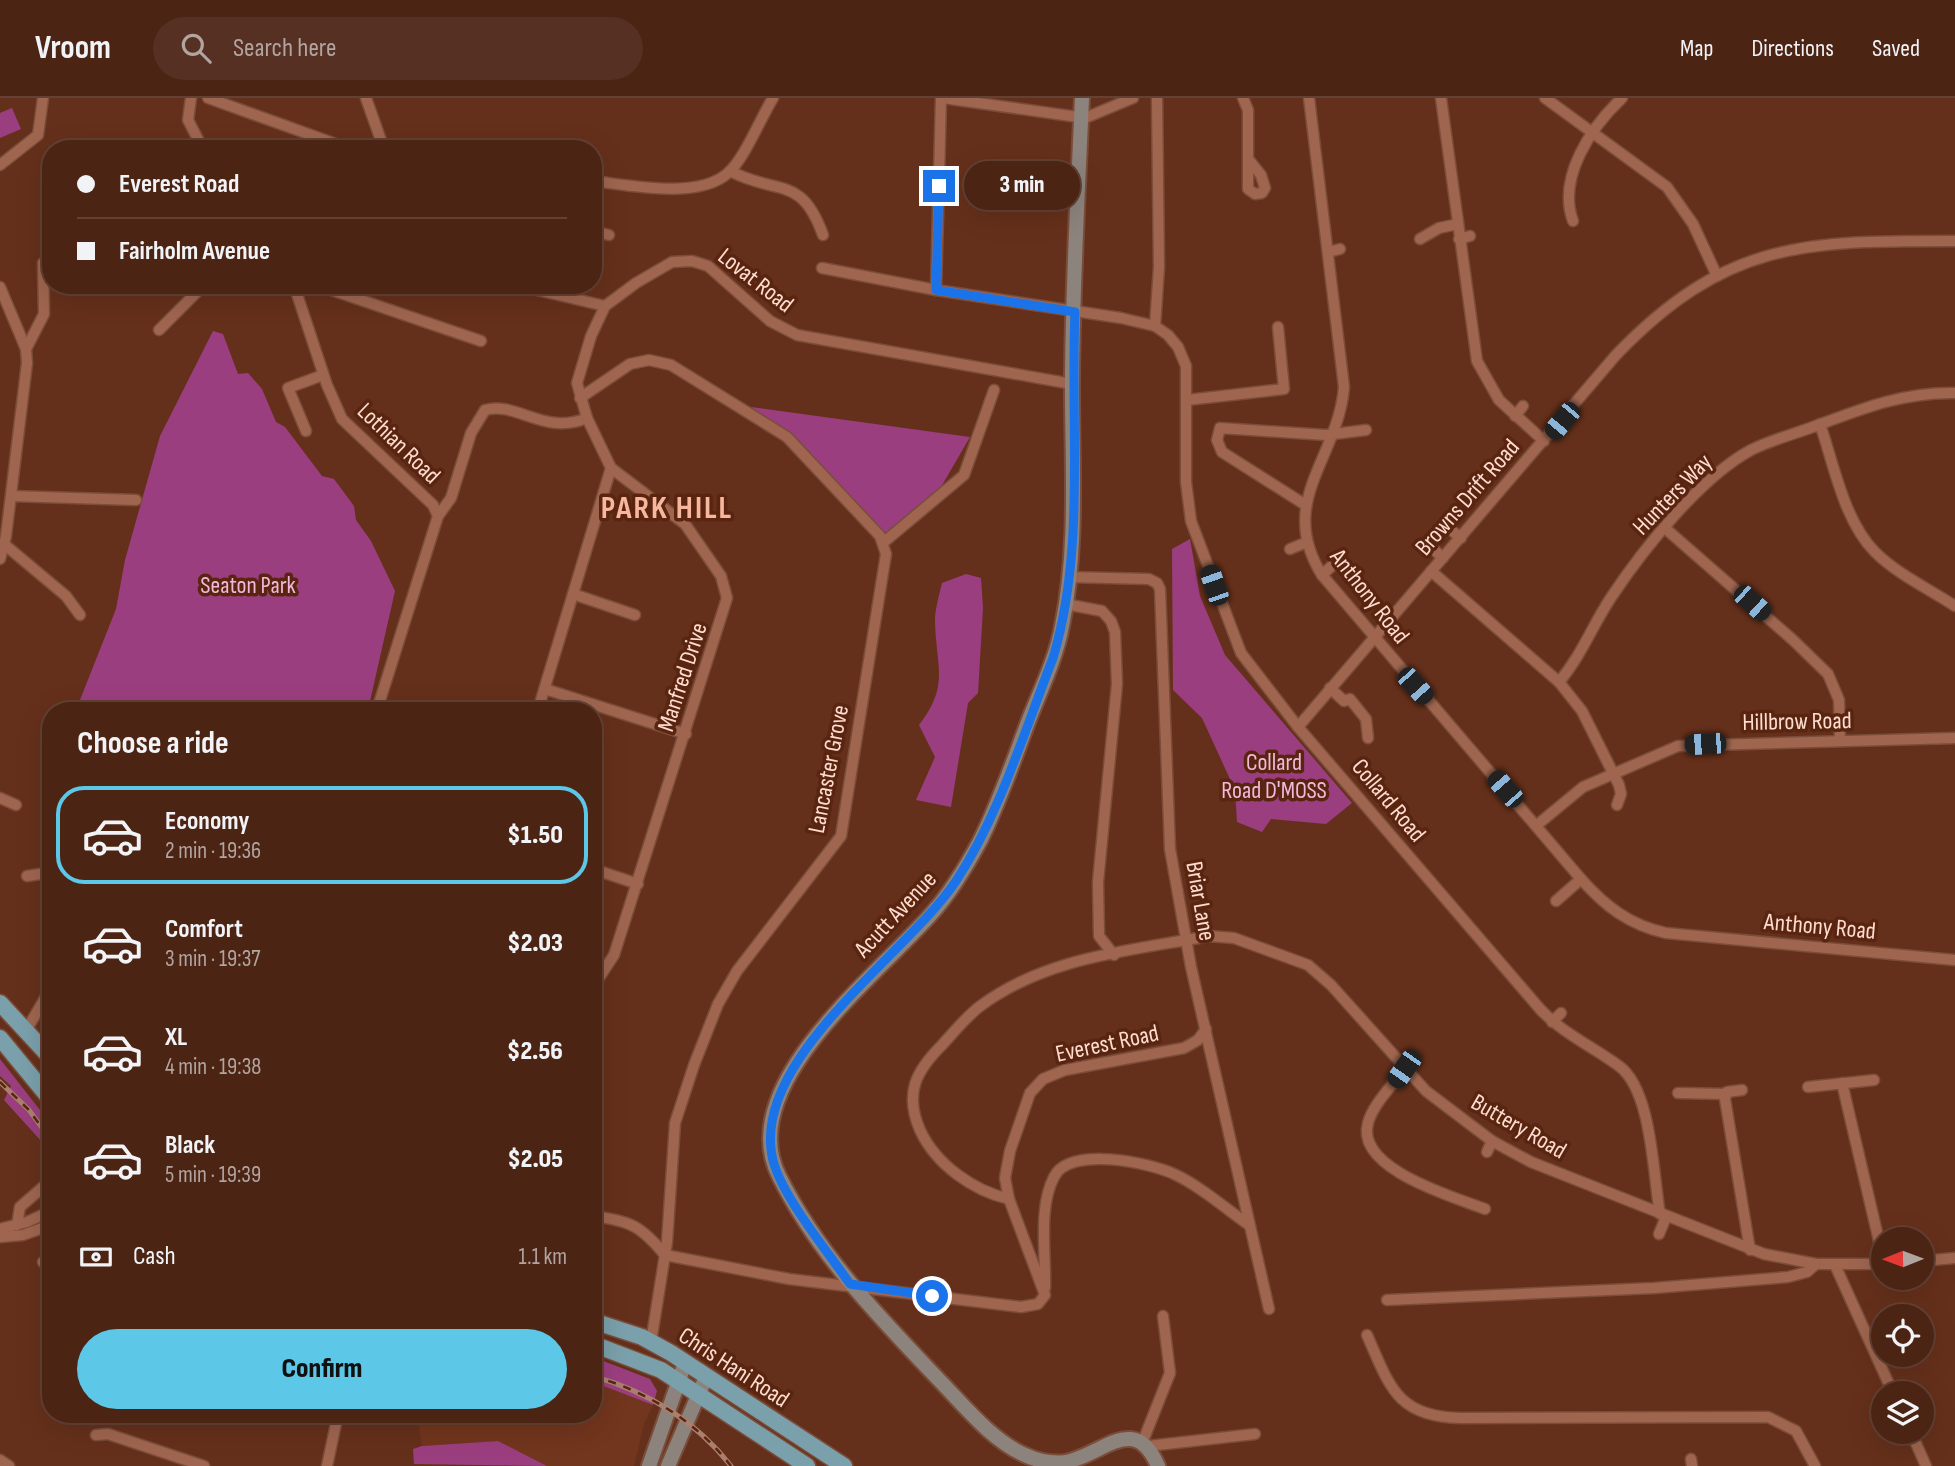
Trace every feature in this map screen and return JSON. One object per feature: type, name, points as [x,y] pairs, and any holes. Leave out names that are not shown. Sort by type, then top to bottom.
[{"type":"main road","points":[[0,1003],[42,1047]]},
{"type":"main road","points":[[0,1038],[42,1089]]},
{"type":"main road","name":"Chris Hani Road","points":[[602,1324],[651,1342],[844,1466]]},
{"type":"main road","name":"Chris Hani Road","points":[[602,1346],[632,1356],[677,1381],[807,1466]]},
{"type":"street","points":[[0,165],[38,135],[43,98]]},
{"type":"street","points":[[191,98],[188,120],[198,140]]},
{"type":"street","points":[[208,98],[325,140]]},
{"type":"street","points":[[366,98],[381,140]]},
{"type":"street","points":[[602,182],[677,188],[710,182],[730,171],[773,98]]},
{"type":"street","points":[[936,290],[942,98],[1081,118],[1133,98]]},
{"type":"street","name":"Acutt Avenue","points":[[1082,98],[1072,384],[1073,495],[1062,627],[1048,671],[985,828],[962,870],[933,912],[876,967],[808,1047],[785,1081],[778,1098],[771,1147],[778,1175],[850,1284],[965,1408],[1010,1447],[1043,1462],[1063,1462],[1115,1441],[1145,1443]]},
{"type":"street","points":[[821,268],[1155,326],[1159,267],[1157,98]]},
{"type":"street","points":[[1243,98],[1248,110],[1249,160]]},
{"type":"street","name":"Anthony Road","points":[[1309,98],[1344,387],[1341,414],[1312,479],[1304,504],[1307,542],[1322,575],[1581,879],[1609,907],[1639,926],[1659,931],[1955,960]]},
{"type":"street","points":[[1441,98],[1458,224],[1465,237],[1477,361],[1492,391],[1545,441]]},
{"type":"street","points":[[1545,98],[1667,187],[1693,225],[1717,276]]},
{"type":"street","points":[[1573,222],[1567,201],[1575,165],[1622,98]]},
{"type":"street","points":[[730,171],[755,183],[799,193],[816,215],[823,235]]},
{"type":"street","points":[[1420,239],[1439,228],[1458,224]]},
{"type":"street","points":[[602,233],[609,235]]},
{"type":"street","name":"Browns Drift Road","points":[[1298,727],[1641,329],[1670,304],[1717,276],[1755,259],[1810,245],[1859,240],[1955,241]]},
{"type":"street","points":[[1328,252],[1340,249]]},
{"type":"street","name":"Lovat Road","points":[[605,306],[659,268],[692,261],[708,266],[770,321],[797,335],[1072,384]]},
{"type":"street","points":[[0,287],[26,349],[25,392],[0,559]]},
{"type":"street","points":[[26,349],[44,314],[44,294]]},
{"type":"street","points":[[159,330],[195,294]]},
{"type":"street","name":"Lothian Road","points":[[297,294],[323,375],[342,419],[433,505],[438,516],[380,702]]},
{"type":"street","points":[[343,294],[481,341]]},
{"type":"street","points":[[554,294],[605,306],[591,336],[577,383],[580,398],[630,364],[649,360],[671,365],[787,437],[884,542],[964,475],[994,390]]},
{"type":"street","name":"Collard Road","points":[[1155,326],[1174,341],[1183,356],[1187,400],[1187,499],[1200,545],[1241,653],[1298,727],[1552,1022],[1620,1066],[1634,1083],[1643,1107],[1663,1216]]},
{"type":"street","points":[[1187,400],[1284,389],[1278,327]]},
{"type":"street","points":[[306,431],[288,388],[323,375]]},
{"type":"street","name":"Hunters Way","points":[[1559,682],[1583,652],[1611,597],[1666,528],[1700,489],[1740,457],[1886,400],[1955,393]]},
{"type":"street","name":"Manfred Drive","points":[[580,398],[611,468],[685,524],[721,576],[726,590],[725,611],[638,884],[614,956],[602,974]]},
{"type":"street","points":[[1515,415],[1523,405]]},
{"type":"street","points":[[438,516],[451,498],[471,433],[485,410],[500,409],[552,424],[587,418]]},
{"type":"street","points":[[1820,425],[1853,518],[1868,543],[1886,561],[1955,607]]},
{"type":"street","points":[[1304,504],[1222,452],[1218,446],[1218,430],[1224,428],[1333,435],[1366,430]]},
{"type":"street","points":[[541,702],[611,468]]},
{"type":"street","points":[[11,496],[136,500]]},
{"type":"street","points":[[1666,528],[1828,674],[1839,700],[1840,741]]},
{"type":"street","points":[[1451,530],[1461,538]]},
{"type":"street","name":"Lancaster Grove","points":[[651,1342],[665,1255],[676,1123],[707,1029],[737,971],[841,836],[878,614],[886,554],[884,542]]},
{"type":"street","points":[[1290,549],[1307,542]]},
{"type":"street","points":[[4,544],[66,596],[79,615]]},
{"type":"street","points":[[1432,548],[1443,558]]},
{"type":"street","points":[[1322,575],[1335,563]]},
{"type":"street","points":[[1432,570],[1559,682],[1583,711],[1620,791],[1617,805]]},
{"type":"street","name":"Briar Lane","points":[[1068,577],[1149,579],[1157,583],[1160,589],[1169,837],[1186,941],[1269,1309]]},
{"type":"street","points":[[573,594],[635,615]]},
{"type":"street","points":[[1065,604],[1102,611],[1111,621],[1115,632],[1117,684],[1098,882],[1099,936],[1114,955]]},
{"type":"street","points":[[1330,688],[1344,701],[1350,699],[1366,719],[1368,738]]},
{"type":"street","points":[[545,689],[586,702]]},
{"type":"street","points":[[602,707],[686,734]]},
{"type":"street","name":"Hillbrow Road","points":[[1537,825],[1583,787],[1664,751],[1689,745],[1955,738]]},
{"type":"street","points":[[0,798],[16,805]]},
{"type":"street","points":[[602,872],[638,884]]},
{"type":"street","points":[[27,876],[42,876]]},
{"type":"street","points":[[1556,901],[1581,879]]},
{"type":"street","name":"Buttery Road","points":[[1009,1199],[981,1192],[970,1184],[936,1153],[922,1134],[913,1104],[918,1073],[964,1020],[1018,982],[1063,963],[1217,936],[1234,938],[1308,965],[1331,985],[1404,1069],[1443,1104],[1492,1141],[1531,1162],[1750,1250],[1816,1264],[1871,1264]]},
{"type":"street","points":[[27,1029],[42,1003]]},
{"type":"street","points":[[1552,1022],[1561,1013]]},
{"type":"street","name":"Everest Road","points":[[1045,1295],[1009,1199],[1005,1178],[1008,1159],[1030,1093],[1038,1082],[1065,1070],[1184,1048],[1198,1040],[1206,1029]]},
{"type":"street","points":[[1404,1069],[1369,1118],[1369,1144],[1376,1154],[1410,1180],[1485,1209]]},
{"type":"street","points":[[1808,1087],[1874,1080]]},
{"type":"street","points":[[1842,1083],[1876,1227]]},
{"type":"street","points":[[1678,1093],[1726,1094],[1742,1090]]},
{"type":"street","points":[[1726,1094],[1750,1250]]},
{"type":"street","points":[[1488,1152],[1492,1141]]},
{"type":"street","points":[[602,1217],[619,1220],[643,1230],[665,1255],[778,1278],[850,1284],[1021,1307],[1038,1304],[1045,1295],[1049,1194],[1056,1172],[1068,1162],[1092,1158],[1173,1173],[1249,1225]]},
{"type":"street","points":[[17,1225],[20,1207],[42,1188]]},
{"type":"street","points":[[0,1229],[42,1215]]},
{"type":"street","points":[[1659,1234],[1663,1216]]},
{"type":"street","points":[[0,1237],[42,1230]]},
{"type":"street","points":[[1934,1260],[1955,1258]]},
{"type":"street","points":[[1387,1300],[1654,1288],[1788,1277],[1807,1272],[1816,1264]]},
{"type":"street","points":[[1835,1265],[1888,1381]]},
{"type":"street","points":[[1158,1466],[1145,1443],[1170,1373],[1163,1316]]},
{"type":"street","points":[[1367,1335],[1390,1388],[1410,1407],[1427,1415],[1461,1418],[1759,1417],[1779,1421],[1800,1436],[1815,1466]]},
{"type":"street","points":[[649,1466],[685,1363]]},
{"type":"street","points":[[668,1466],[706,1377]]},
{"type":"street","points":[[327,1466],[336,1423]]},
{"type":"street","points":[[96,1435],[108,1434],[204,1466]]},
{"type":"street","points":[[1145,1443],[1255,1434]]},
{"type":"street","points":[[1916,1444],[1926,1466]]},
{"type":"street","points":[[0,1460],[9,1466]]},
{"type":"shaded area","points":[[602,1385],[653,1405],[644,1424],[634,1466],[547,1466],[498,1441],[422,1446],[418,1423],[602,1423]]},
{"type":"green space","points":[[12,108],[21,129],[0,138],[0,113]]},
{"type":"green space","name":"Seaton Park","points":[[213,331],[223,334],[238,374],[248,373],[262,389],[276,422],[285,427],[322,476],[334,479],[354,506],[356,520],[371,541],[395,591],[370,702],[79,702],[116,609],[125,560],[160,436]]},
{"type":"green space","points":[[751,407],[970,437],[937,494],[886,535],[796,441]]},
{"type":"green space","name":"Collard Road D'MOSS","points":[[1190,539],[1200,596],[1225,655],[1352,803],[1326,824],[1271,819],[1262,832],[1237,822],[1235,790],[1202,718],[1173,690],[1172,549]]},
{"type":"green space","points":[[966,574],[981,578],[983,608],[978,693],[968,703],[951,807],[916,800],[935,757],[919,725],[929,711],[938,687],[935,621],[942,583]]},
{"type":"green space","points":[[0,1059],[42,1113],[42,1142],[4,1100],[11,1086],[0,1076]]},
{"type":"green space","points":[[602,1360],[650,1379],[657,1391],[653,1405],[602,1385]]},
{"type":"green space","points":[[498,1441],[547,1466],[414,1464],[413,1449],[422,1446]]},
{"type":"railway","points":[[0,1082],[29,1110],[42,1128]]},
{"type":"railway","points":[[602,1379],[633,1390],[670,1410],[702,1435],[731,1466]]},
{"type":"district","name":"PARK HILL","points":[[667,507]]},
{"type":"route","points":[[932,1296],[850,1284],[778,1175],[771,1147],[778,1098],[796,1064],[876,967],[933,912],[956,881],[981,839],[1053,658],[1062,627],[1073,495],[1072,384],[1075,312],[936,290],[939,186]]}]
